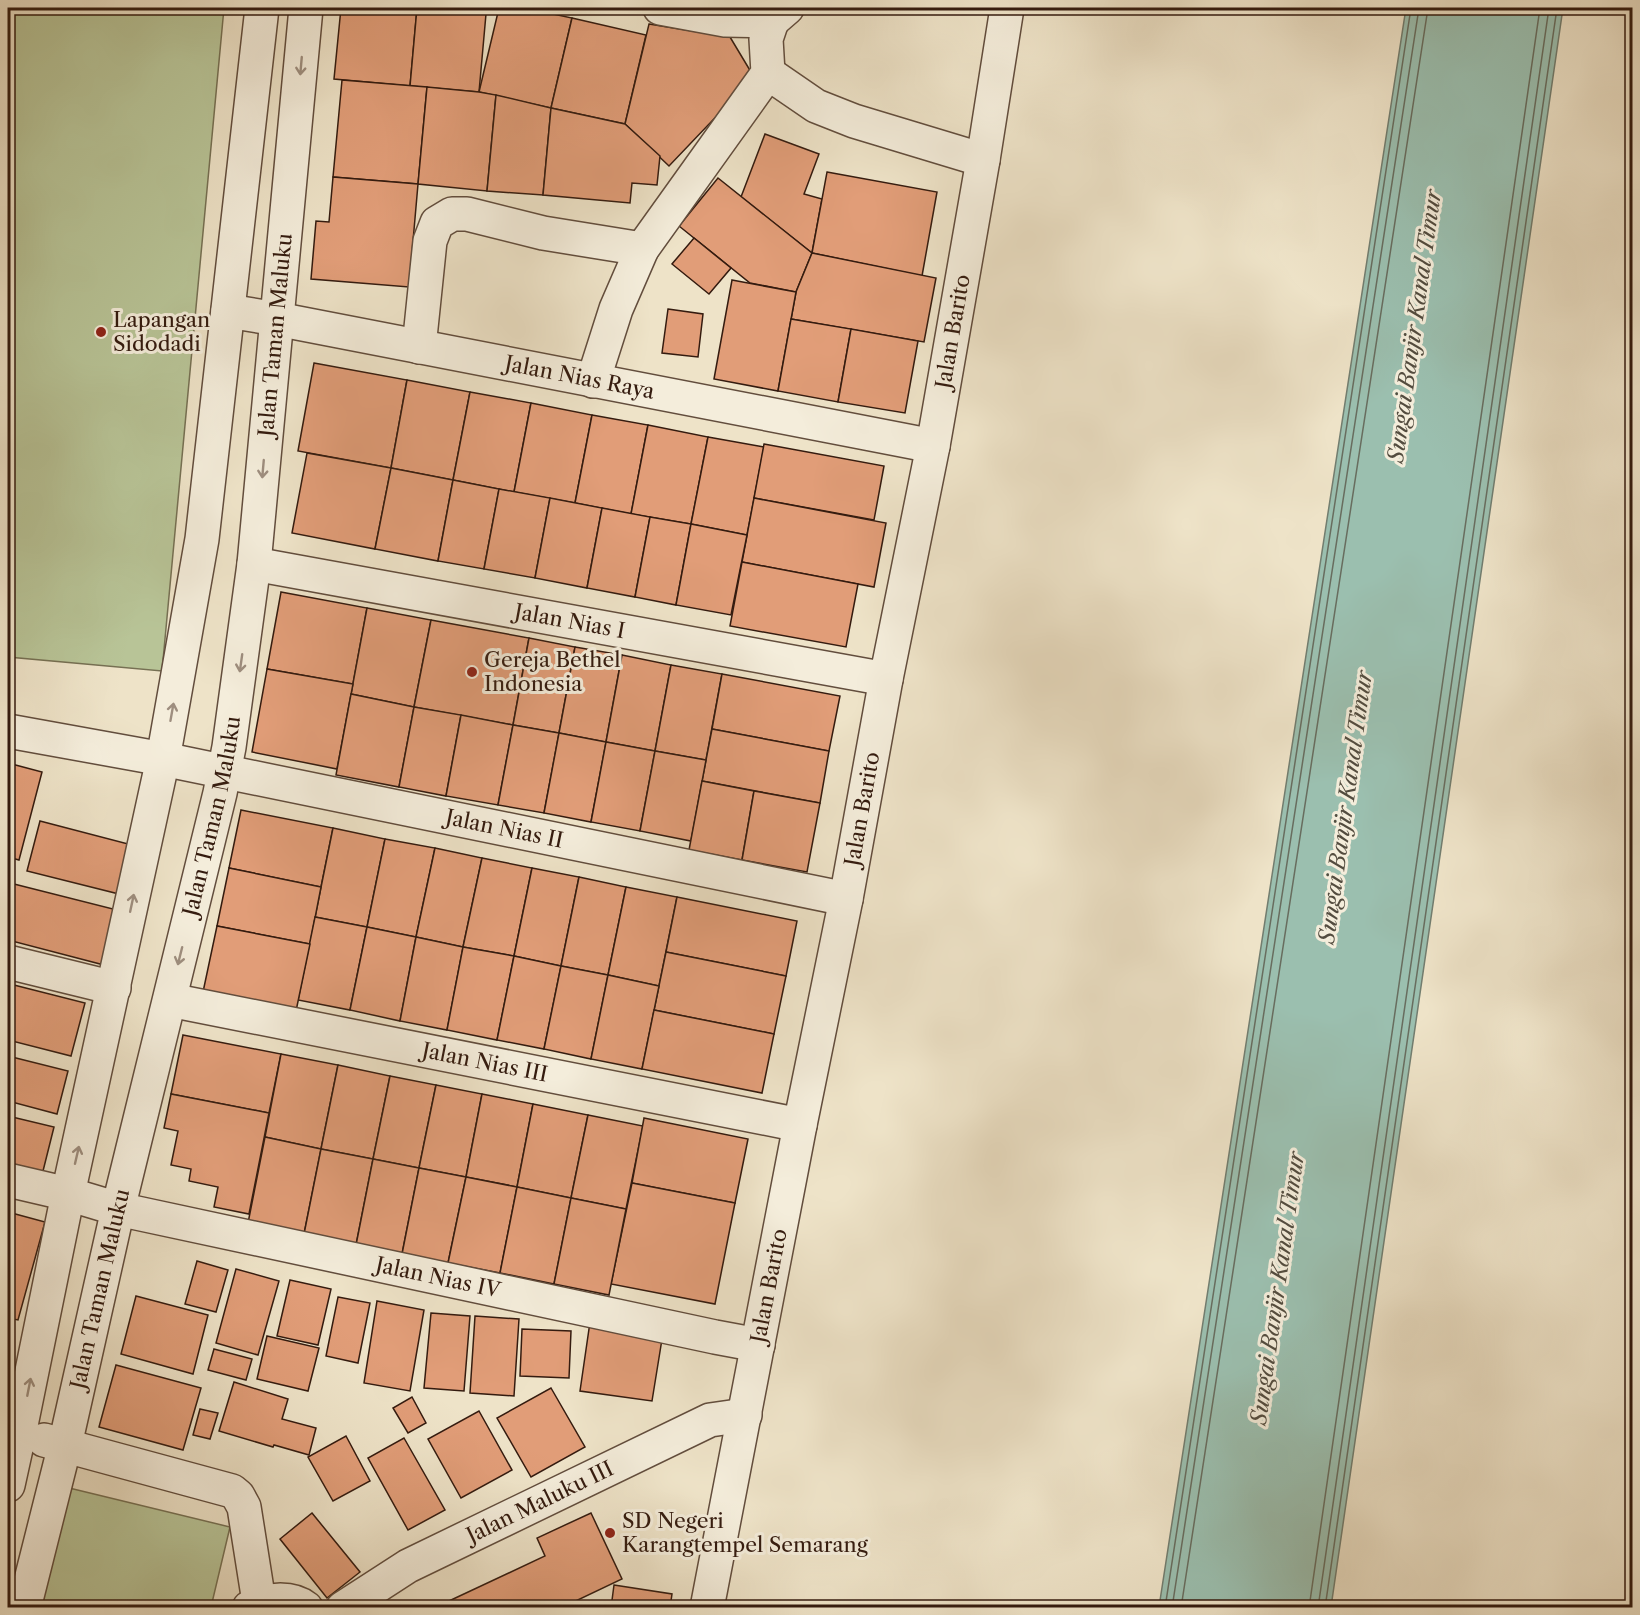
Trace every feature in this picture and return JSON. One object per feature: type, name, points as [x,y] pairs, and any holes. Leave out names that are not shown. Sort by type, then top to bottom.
[{"type":"street","points":[[8,1485],[13,1433],[114,988],[163,759],[202,539],[262,8]]},
{"type":"street","name":"Jalan Taman Maluku","points":[[24,1608],[65,1445],[118,1209],[229,747],[254,564],[306,8]]},
{"type":"street","points":[[660,8],[725,20],[779,14]]},
{"type":"street","name":"Jalan Barito","points":[[707,1608],[933,446],[1007,8]]},
{"type":"street","points":[[593,381],[616,309],[642,249],[768,73],[766,39],[779,14]]},
{"type":"street","points":[[768,73],[816,106],[854,121],[983,160]]},
{"type":"street","points":[[419,347],[430,241],[437,223],[453,214],[467,214],[543,233],[642,249]]},
{"type":"street","name":"Jalan Nias Raya","points":[[228,311],[933,446]]},
{"type":"street","name":"Jalan Nias I","points":[[254,564],[886,679]]},
{"type":"street","name":"Jalan Nias II","points":[[8,731],[163,759],[846,899]]},
{"type":"street","points":[[8,962],[114,988]]},
{"type":"street","name":"Jalan Nias III","points":[[170,1000],[800,1125]]},
{"type":"street","name":"Jalan Nias IV","points":[[8,1180],[118,1209],[758,1345]]},
{"type":"street","name":"Jalan Maluku III","points":[[344,1608],[408,1566],[710,1420],[745,1415]]},
{"type":"street","points":[[13,1433],[232,1491],[244,1507],[254,1605],[274,1599],[301,1604],[306,1608]]},
{"type":"shaded area","name":"Lapangan Sidodadi","points":[[8,8],[224,8],[162,671],[8,657]]},
{"type":"shaded area","points":[[61,1486],[230,1527],[211,1607],[32,1608]]},
{"type":"water","name":"Sungai Banjir Kanal Timur","points":[[1406,8],[1563,8],[1331,1607],[1159,1607]]},
{"type":"building","points":[[341,8],[417,8],[410,86],[334,79]]},
{"type":"building","points":[[417,8],[486,14],[479,92],[410,86]]},
{"type":"building","points":[[499,8],[525,8],[572,18],[551,108],[479,92]]},
{"type":"building","points":[[572,18],[646,35],[625,124],[551,108]]},
{"type":"building","points":[[649,24],[730,37],[754,77],[669,166],[625,124]]},
{"type":"building","points":[[342,80],[427,87],[418,184],[333,177]]},
{"type":"building","points":[[427,87],[496,95],[487,191],[418,184]]},
{"type":"building","points":[[496,95],[551,108],[543,195],[487,191]]},
{"type":"building","points":[[551,108],[625,124],[660,156],[657,185],[632,183],[630,203],[543,195]]},
{"type":"building","points":[[765,134],[819,154],[804,194],[822,199],[812,253],[741,197]]},
{"type":"building","points":[[827,172],[937,192],[922,276],[812,253]]},
{"type":"building","points":[[333,177],[418,184],[409,287],[311,279],[316,221],[329,222]]},
{"type":"building","points":[[718,178],[812,253],[796,292],[750,283],[679,226]]},
{"type":"building","points":[[694,238],[731,268],[709,294],[672,264]]},
{"type":"building","points":[[812,253],[936,278],[924,342],[791,319],[796,292]]},
{"type":"building","points":[[732,280],[796,292],[778,391],[714,379]]},
{"type":"building","points":[[668,309],[703,314],[698,357],[662,353]]},
{"type":"building","points":[[791,319],[851,329],[838,402],[778,391]]},
{"type":"building","points":[[851,329],[918,341],[905,413],[838,402]]},
{"type":"building","points":[[314,363],[407,380],[391,468],[298,451]]},
{"type":"building","points":[[407,380],[470,392],[453,480],[391,468]]},
{"type":"building","points":[[470,392],[531,403],[514,492],[453,480]]},
{"type":"building","points":[[531,403],[592,415],[575,503],[514,492]]},
{"type":"building","points":[[592,415],[648,425],[631,514],[575,503]]},
{"type":"building","points":[[648,425],[708,437],[691,524],[631,514]]},
{"type":"building","points":[[708,437],[764,447],[747,535],[691,524]]},
{"type":"building","points":[[764,444],[884,466],[874,520],[754,498]]},
{"type":"building","points":[[307,453],[391,468],[375,549],[292,533]]},
{"type":"building","points":[[391,468],[453,480],[438,561],[375,549]]},
{"type":"building","points":[[453,480],[499,489],[484,569],[438,561]]},
{"type":"building","points":[[499,489],[550,498],[535,578],[484,569]]},
{"type":"building","points":[[550,498],[602,508],[587,588],[535,578]]},
{"type":"building","points":[[754,498],[886,523],[874,587],[742,562]]},
{"type":"building","points":[[602,508],[650,517],[635,597],[587,588]]},
{"type":"building","points":[[650,517],[691,524],[676,605],[635,597]]},
{"type":"building","points":[[691,524],[747,535],[731,615],[676,605]]},
{"type":"building","points":[[742,562],[858,584],[846,647],[730,626]]},
{"type":"building","points":[[281,592],[367,608],[353,684],[267,669]]},
{"type":"building","points":[[367,608],[431,620],[414,707],[351,694]]},
{"type":"building","name":"Gereja Bethel Indonesia","points":[[431,620],[529,638],[513,725],[414,707]]},
{"type":"building","points":[[529,638],[575,647],[559,733],[513,725]]},
{"type":"building","points":[[575,647],[622,655],[606,742],[559,733]]},
{"type":"building","points":[[622,655],[671,665],[655,751],[606,742]]},
{"type":"building","points":[[671,665],[722,674],[706,760],[655,751]]},
{"type":"building","points":[[267,669],[353,684],[337,769],[252,752]]},
{"type":"building","points":[[722,674],[840,696],[829,751],[712,729]]},
{"type":"building","points":[[351,694],[414,707],[399,787],[336,775]]},
{"type":"building","points":[[414,707],[461,715],[446,796],[399,787]]},
{"type":"building","points":[[461,715],[513,725],[498,805],[446,796]]},
{"type":"building","points":[[513,725],[559,733],[544,813],[498,805]]},
{"type":"building","points":[[712,729],[829,751],[820,803],[702,781]]},
{"type":"building","points":[[559,733],[606,742],[591,822],[544,813]]},
{"type":"building","points":[[606,742],[655,751],[640,831],[591,822]]},
{"type":"building","points":[[655,751],[706,760],[691,841],[640,831]]},
{"type":"building","points":[[8,763],[42,772],[19,860],[8,857]]},
{"type":"building","points":[[702,781],[754,791],[742,860],[689,850]]},
{"type":"building","points":[[754,791],[820,803],[807,872],[742,860]]},
{"type":"building","points":[[241,810],[333,828],[321,887],[229,868]]},
{"type":"building","points":[[40,821],[132,845],[119,894],[27,871]]},
{"type":"building","points":[[333,828],[385,839],[367,927],[315,917]]},
{"type":"building","points":[[385,839],[435,848],[416,937],[367,927]]},
{"type":"building","points":[[435,848],[482,858],[463,947],[416,937]]},
{"type":"building","points":[[482,858],[532,868],[514,956],[463,947]]},
{"type":"building","points":[[229,868],[321,887],[310,944],[217,926]]},
{"type":"building","points":[[532,868],[579,877],[561,966],[514,956]]},
{"type":"building","points":[[579,877],[626,887],[608,975],[561,966]]},
{"type":"building","points":[[14,884],[117,910],[104,965],[8,940],[8,909]]},
{"type":"building","points":[[626,887],[677,897],[659,986],[608,975]]},
{"type":"building","points":[[677,897],[797,921],[786,976],[666,952]]},
{"type":"building","points":[[315,917],[367,927],[350,1010],[298,1000]]},
{"type":"building","points":[[217,926],[310,944],[296,1011],[203,992]]},
{"type":"building","points":[[367,927],[416,937],[400,1021],[350,1010]]},
{"type":"building","points":[[416,937],[463,947],[447,1030],[400,1021]]},
{"type":"building","points":[[463,947],[514,956],[497,1040],[447,1030]]},
{"type":"building","points":[[666,952],[786,976],[774,1034],[654,1010]]},
{"type":"building","points":[[514,956],[561,966],[544,1049],[497,1040]]},
{"type":"building","points":[[561,966],[608,975],[591,1059],[544,1049]]},
{"type":"building","points":[[608,975],[659,986],[642,1069],[591,1059]]},
{"type":"building","points":[[10,984],[85,1003],[71,1056],[8,1040]]},
{"type":"building","points":[[654,1010],[774,1034],[762,1093],[642,1069]]},
{"type":"building","points":[[183,1035],[281,1054],[269,1113],[171,1094]]},
{"type":"building","points":[[281,1054],[338,1065],[321,1149],[265,1137]]},
{"type":"building","points":[[8,1056],[68,1071],[57,1114],[8,1101]]},
{"type":"building","points":[[338,1065],[390,1076],[373,1159],[321,1149]]},
{"type":"building","points":[[390,1076],[436,1085],[419,1168],[373,1159]]},
{"type":"building","points":[[436,1085],[482,1094],[466,1177],[419,1168]]},
{"type":"building","points":[[171,1094],[269,1113],[249,1214],[214,1207],[218,1187],[189,1181],[191,1169],[171,1165],[178,1131],[164,1128]]},
{"type":"building","points":[[482,1094],[533,1104],[517,1187],[466,1177]]},
{"type":"building","points":[[533,1104],[588,1115],[571,1198],[517,1187]]},
{"type":"building","points":[[588,1115],[643,1126],[626,1209],[571,1198]]},
{"type":"building","points":[[8,1116],[54,1127],[41,1179],[8,1170]]},
{"type":"building","points":[[644,1118],[748,1139],[735,1203],[632,1183]]},
{"type":"building","points":[[265,1137],[321,1149],[304,1234],[248,1223]]},
{"type":"building","points":[[321,1149],[373,1159],[356,1245],[304,1234]]},
{"type":"building","points":[[373,1159],[419,1168],[402,1254],[356,1245]]},
{"type":"building","points":[[419,1168],[466,1177],[448,1263],[402,1254]]},
{"type":"building","points":[[466,1177],[517,1187],[500,1273],[448,1263]]},
{"type":"building","points":[[632,1183],[735,1203],[715,1304],[611,1284]]},
{"type":"building","points":[[517,1187],[571,1198],[554,1284],[500,1273]]},
{"type":"building","points":[[571,1198],[626,1209],[609,1295],[554,1284]]},
{"type":"building","points":[[8,1212],[45,1222],[18,1320],[8,1318]]},
{"type":"building","points":[[197,1261],[228,1270],[216,1312],[185,1304]]},
{"type":"building","points":[[236,1269],[279,1281],[258,1355],[216,1343]]},
{"type":"building","points":[[290,1280],[331,1289],[318,1345],[277,1336]]},
{"type":"building","points":[[136,1296],[208,1315],[193,1374],[121,1354]]},
{"type":"building","points":[[338,1297],[370,1303],[358,1363],[326,1356]]},
{"type":"building","points":[[377,1301],[424,1310],[410,1391],[364,1383]]},
{"type":"building","points":[[431,1313],[470,1316],[464,1391],[424,1388]]},
{"type":"building","points":[[475,1316],[519,1319],[514,1396],[470,1393]]},
{"type":"building","points":[[590,1322],[663,1333],[652,1401],[580,1391]]},
{"type":"building","points":[[522,1329],[571,1331],[569,1378],[520,1376]]},
{"type":"building","points":[[267,1336],[319,1348],[308,1391],[257,1379]]},
{"type":"building","points":[[214,1349],[252,1359],[246,1380],[208,1370]]},
{"type":"building","points":[[8,1354],[14,1355],[8,1377]]},
{"type":"building","points":[[116,1365],[201,1388],[183,1450],[99,1427]]},
{"type":"building","points":[[234,1382],[288,1399],[282,1419],[316,1428],[309,1455],[219,1431]]},
{"type":"building","points":[[551,1388],[585,1447],[531,1477],[497,1418]]},
{"type":"building","points":[[412,1397],[426,1423],[408,1433],[393,1408]]},
{"type":"building","points":[[200,1409],[218,1413],[210,1439],[193,1435]]},
{"type":"building","points":[[479,1411],[512,1470],[461,1498],[428,1439]]},
{"type":"building","points":[[346,1436],[370,1481],[333,1501],[308,1457]]},
{"type":"building","points":[[404,1438],[445,1510],[408,1530],[368,1458]]},
{"type":"building","points":[[312,1513],[360,1572],[327,1598],[280,1539]]},
{"type":"building","points":[[591,1513],[622,1579],[561,1608],[434,1608],[545,1556],[537,1538]]},
{"type":"building","points":[[614,1585],[672,1594],[670,1608],[611,1608]]},
{"type":"place","name":"Lapangan Sidodadi","points":[[101,332]]},
{"type":"place","name":"Gereja Bethel Indonesia","points":[[472,672]]},
{"type":"place","name":"SD Negeri Karangtempel Semarang","points":[[610,1533]]}]
